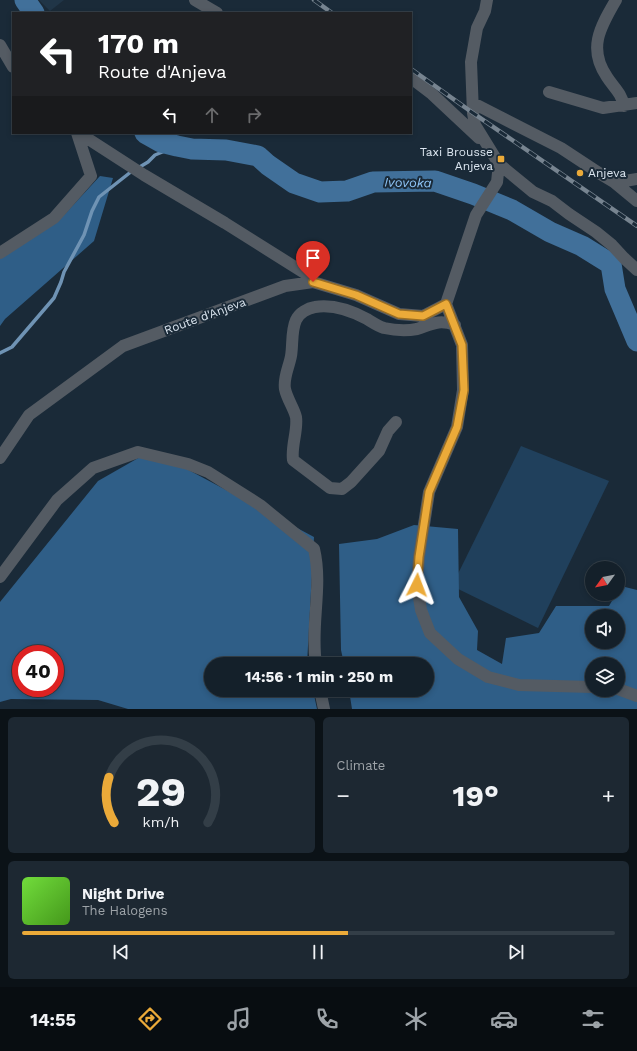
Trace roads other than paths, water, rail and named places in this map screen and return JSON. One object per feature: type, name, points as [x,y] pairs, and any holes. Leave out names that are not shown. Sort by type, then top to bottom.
[{"type":"street","points":[[195,0],[215,12]]},
{"type":"street","points":[[487,0],[477,28],[471,62],[473,113],[475,125],[499,164],[533,192],[552,201],[596,232],[612,245],[637,270]]},
{"type":"street","points":[[616,0],[603,22],[598,35],[598,52],[600,64],[606,77],[622,97],[624,106]]},
{"type":"street","points":[[0,45],[12,65]]},
{"type":"street","points":[[412,79],[432,94],[486,144]]},
{"type":"street","points":[[549,92],[603,108],[637,103]]},
{"type":"street","points":[[473,103],[561,148],[599,174],[614,182],[637,201]]},
{"type":"street","points":[[0,253],[54,218],[91,176],[78,134]]},
{"type":"street","points":[[80,134],[306,274],[313,282]]},
{"type":"street","points":[[499,164],[497,182],[476,215],[446,304],[462,345],[464,390],[457,427],[429,492],[419,557],[417,585],[421,610],[430,633],[458,659],[488,677],[519,685],[585,687]]},
{"type":"street","points":[[614,182],[637,179]]},
{"type":"street","name":"Route d'Anjeva","points":[[0,458],[29,415],[123,346],[285,286],[313,282],[356,295],[399,314],[423,316],[446,304]]},
{"type":"street","points":[[396,422],[388,432],[379,451],[351,482],[342,489],[330,488],[293,460],[292,450],[296,430],[296,417],[285,387],[296,319],[306,309],[315,306],[328,306],[342,308],[383,328],[400,330],[416,329],[436,322],[455,325]]},
{"type":"street","points":[[0,577],[57,500],[93,468],[138,452],[188,464],[208,472],[260,505],[314,549],[316,558],[317,583],[313,650],[314,657]]},
{"type":"street","points":[[625,692],[637,696]]},
{"type":"street","points":[[321,697],[324,709]]},
{"type":"waterway","name":"Ivovoka","points":[[25,0],[33,12]]},
{"type":"waterway","name":"Ivovoka","points":[[147,134],[161,142],[192,149],[226,150],[258,156],[268,165],[294,183],[320,192],[347,191],[373,182],[435,181],[473,194],[512,210],[550,232],[582,246],[611,264],[615,289],[637,341]]},
{"type":"waterway","points":[[138,168],[148,162],[155,155],[177,146]]},
{"type":"waterway","points":[[0,353],[12,347],[54,298],[64,272],[84,235],[92,211],[99,197],[132,171]]},
{"type":"railway","points":[[314,0],[331,12]]},
{"type":"railway","points":[[412,70],[637,226]]},
{"type":"place","name":"Taxi Brousse Anjeva","points":[[501,159]]},
{"type":"place","name":"Anjeva","points":[[580,173]]}]
